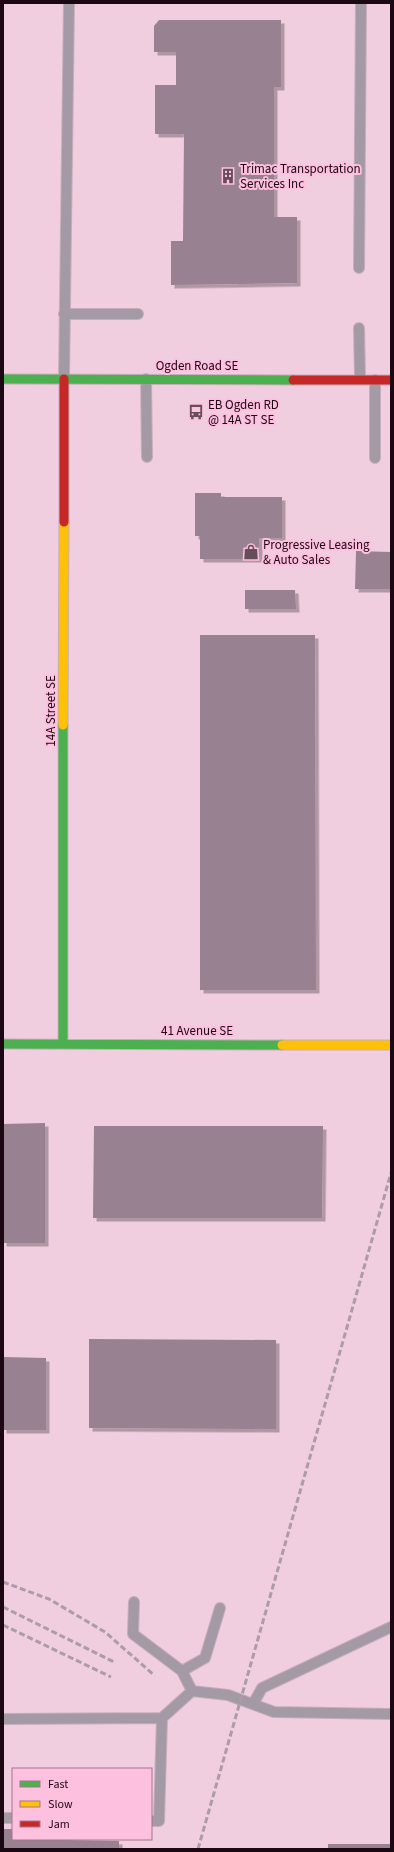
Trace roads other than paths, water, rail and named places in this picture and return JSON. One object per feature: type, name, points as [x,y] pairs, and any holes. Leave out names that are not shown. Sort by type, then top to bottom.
[{"type":"street","name":"Ogden Road SE","points":[[3,379],[391,380]]},
{"type":"street","name":"14A Street SE","points":[[63,1044],[64,379]]},
{"type":"street","name":"41 Avenue SE","points":[[3,1044],[391,1045]]},
{"type":"lane","points":[[64,379],[69,3]]},
{"type":"lane","points":[[359,268],[361,3]]},
{"type":"lane","points":[[64,314],[138,314]]},
{"type":"lane","points":[[359,328],[360,379]]},
{"type":"lane","points":[[146,379],[147,457]]},
{"type":"lane","points":[[375,380],[375,458]]},
{"type":"lane","points":[[134,1602],[133,1634],[182,1671],[192,1691]]},
{"type":"lane","points":[[182,1671],[205,1658],[220,1608]]},
{"type":"lane","points":[[253,1704],[262,1688],[391,1627]]},
{"type":"lane","points":[[3,1719],[162,1718],[192,1691],[228,1695],[274,1712],[391,1714]]},
{"type":"lane","points":[[152,1821],[159,1821],[162,1718]]},
{"type":"railway","points":[[198,1849],[391,1173]]},
{"type":"railway","points":[[3,1582],[49,1599],[105,1632],[154,1675]]},
{"type":"railway","points":[[3,1607],[114,1662]]},
{"type":"railway","points":[[3,1625],[111,1677]]},
{"type":"place","name":"Trimac Transportation Services Inc","points":[[228,176]]},
{"type":"place","name":"EB Ogden RD @ 14A ST SE","points":[[196,412]]},
{"type":"place","name":"Progressive Leasing & Auto Sales","points":[[251,552]]}]
